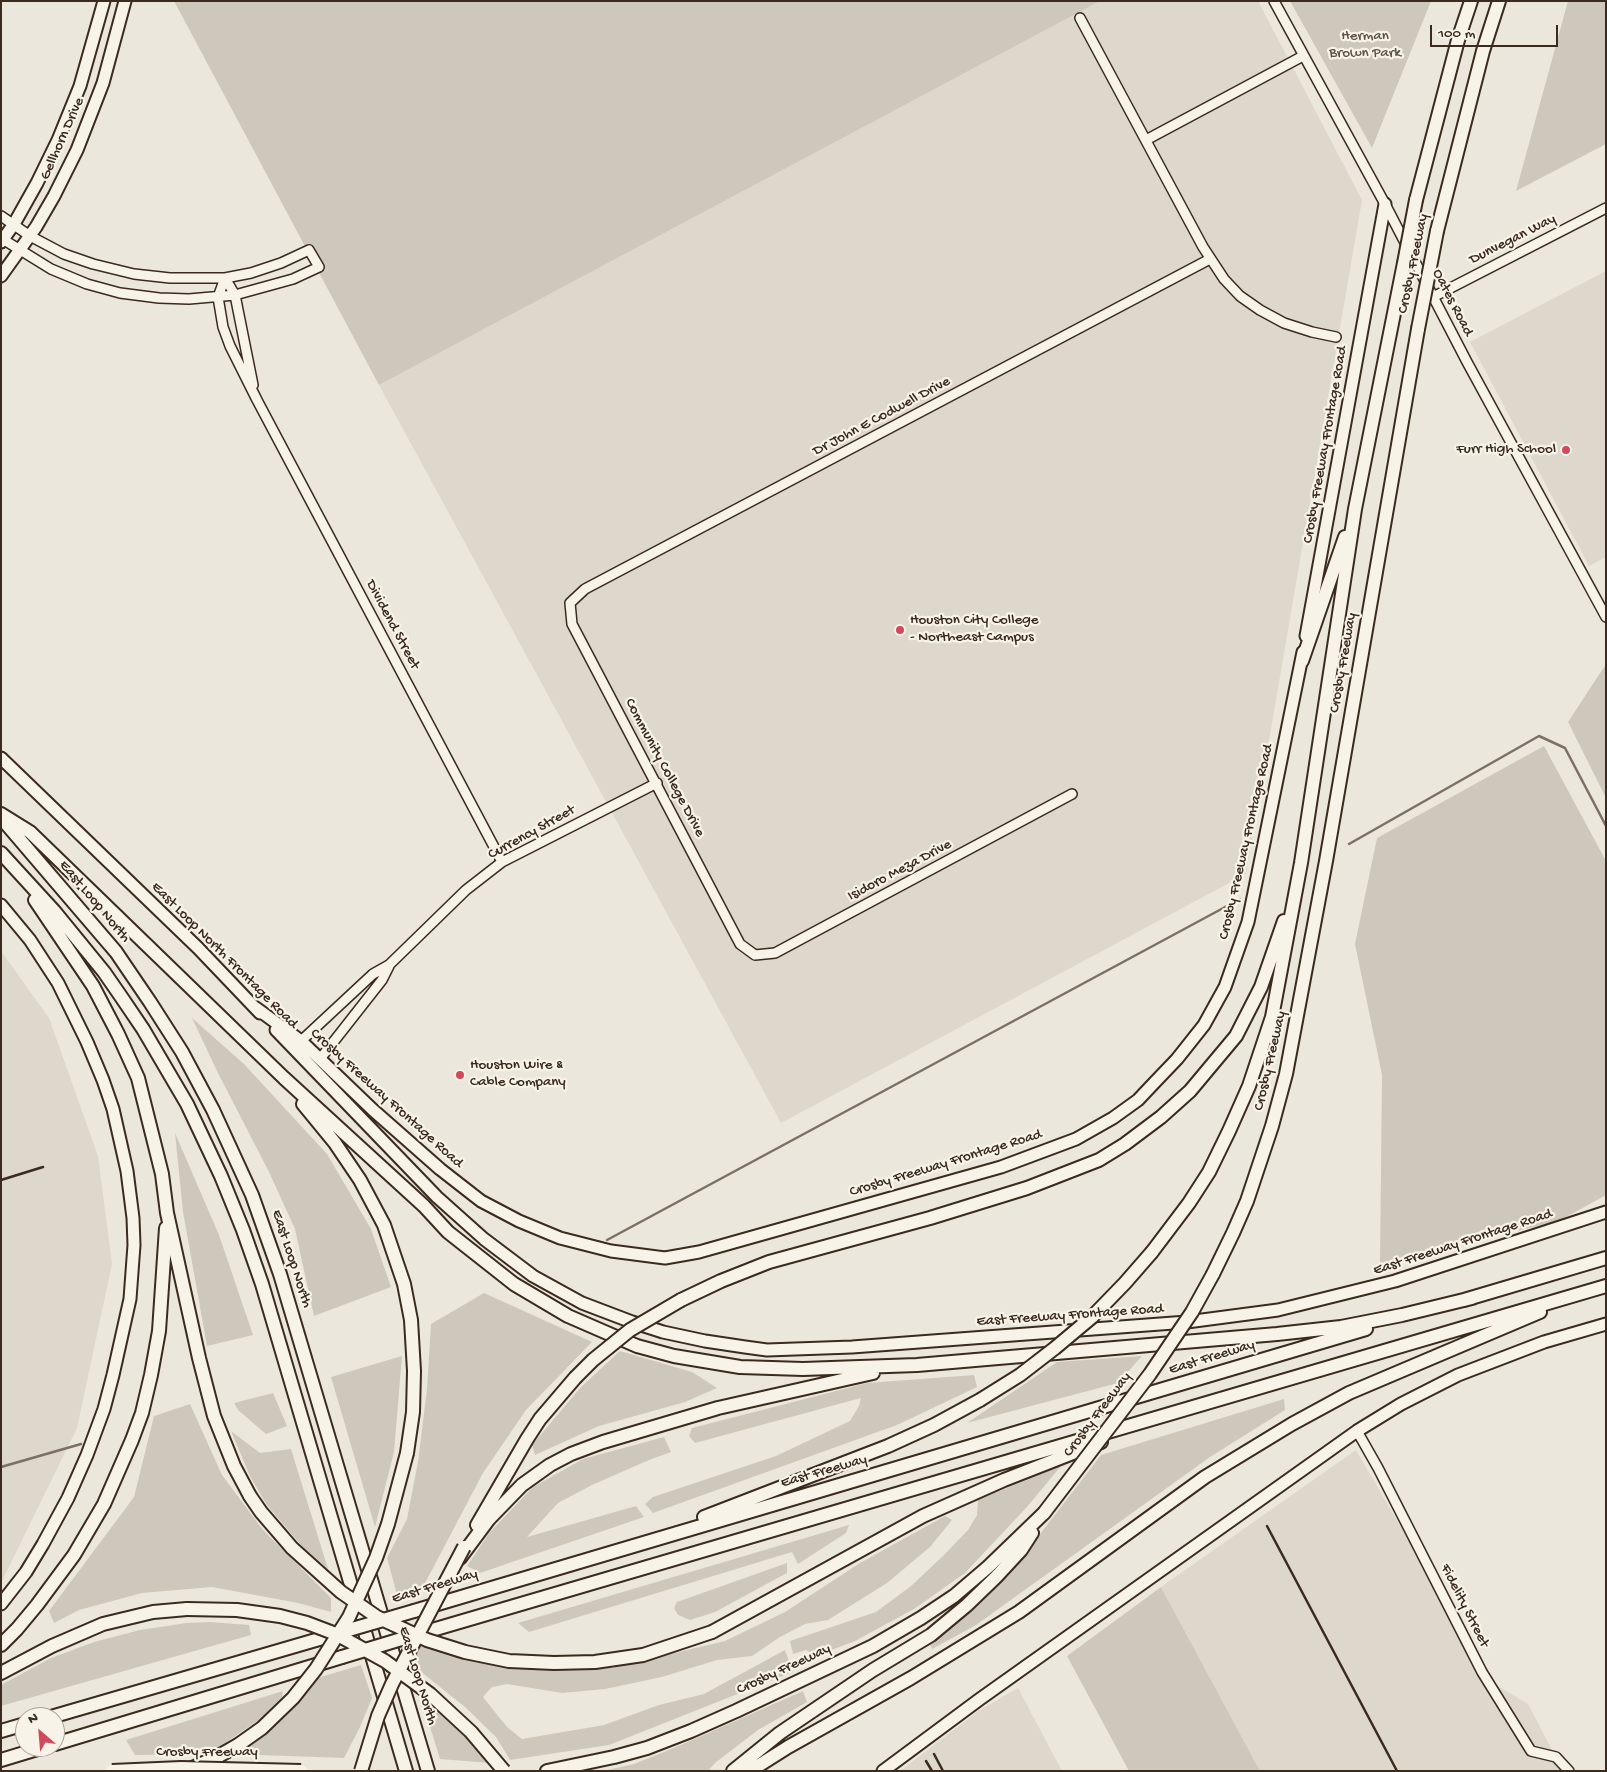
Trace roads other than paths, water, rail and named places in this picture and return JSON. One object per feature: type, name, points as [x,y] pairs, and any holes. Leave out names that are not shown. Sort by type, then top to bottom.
[{"type":"highway","name":"Crosby Freeway","points":[[625,1548],[888,1446],[934,1426],[1020,1375],[1092,1317],[1126,1283],[1189,1204],[1209,1172],[1248,1086],[1274,1010],[1301,863],[1355,509],[1416,200],[1458,40],[1471,1]]},
{"type":"highway","name":"Crosby Freeway","points":[[547,1771],[647,1748],[691,1731],[873,1646],[954,1596],[1017,1547],[1150,1374],[1192,1312],[1233,1233],[1246,1201],[1272,1126],[1286,1074],[1326,861],[1436,231],[1483,51],[1499,2]]},
{"type":"highway","points":[[1302,661],[1355,509]]},
{"type":"highway","points":[[1,816],[30,832],[284,1078],[424,1206],[448,1232],[514,1284],[568,1316],[637,1346],[718,1365],[769,1369],[917,1365],[1217,1340],[1332,1328],[1402,1315],[1472,1298]]},
{"type":"highway","name":"East Loop North","points":[[1,816],[116,952],[150,1002],[182,1052],[209,1102],[252,1195],[280,1274],[428,1771]]},
{"type":"highway","points":[[5,858],[93,986],[138,1078],[162,1174],[167,1213],[199,1358],[214,1416],[234,1466],[261,1512],[292,1548],[341,1592],[377,1617],[427,1640],[482,1657],[509,1661],[595,1662],[643,1655],[712,1632],[923,1516],[1004,1480],[1182,1410]]},
{"type":"highway","points":[[5,858],[55,912],[104,972],[138,1022],[186,1104],[221,1176],[262,1284],[406,1771]]},
{"type":"highway","points":[[466,1548],[512,1461],[540,1419],[593,1360],[630,1330],[681,1300],[721,1281],[769,1262],[930,1218],[1027,1188],[1098,1160],[1125,1144],[1161,1117],[1190,1091],[1213,1066],[1236,1036],[1253,1005],[1278,941],[1301,863]]},
{"type":"highway","points":[[183,1771],[196,1767],[238,1745],[262,1728],[293,1698],[316,1669],[349,1617],[376,1558],[388,1524],[407,1453],[413,1412],[414,1372],[411,1320],[401,1276],[384,1225],[360,1180],[335,1143],[284,1078]]},
{"type":"highway","points":[[1,1645],[37,1605],[74,1555],[104,1504],[142,1414],[159,1331],[167,1213]]},
{"type":"highway","name":"East Freeway","points":[[65,1713],[1606,1258]]},
{"type":"highway","points":[[65,1741],[422,1633],[1603,1287]]},
{"type":"highway","points":[[750,1771],[1019,1612],[1205,1478],[1292,1424],[1349,1393],[1390,1374],[1603,1287]]},
{"type":"highway","points":[[361,1771],[378,1716],[392,1684],[456,1563],[489,1519],[522,1485],[550,1465],[603,1442],[718,1408],[857,1376],[917,1365]]},
{"type":"highway","points":[[733,1771],[780,1733],[873,1670],[931,1635],[973,1600],[996,1577],[1017,1547]]},
{"type":"highway","points":[[1,1673],[52,1646],[103,1624],[145,1613],[187,1609],[237,1610],[280,1616],[307,1623],[336,1634],[390,1665],[430,1694],[471,1732],[504,1771]]},
{"type":"highway","points":[[1,1731],[15,1727]]},
{"type":"highway","points":[[1,1760],[15,1756]]},
{"type":"highway","name":"Crosby Freeway","points":[[112,1771],[180,1768],[301,1771]]},
{"type":"main road","name":"Gellhorn Drive","points":[[2,240],[14,224],[55,146],[75,99],[104,1]]},
{"type":"main road","name":"Gellhorn Drive","points":[[1,276],[30,236],[54,196],[73,157],[103,83],[124,1]]},
{"type":"main road","points":[[75,99],[96,104]]},
{"type":"main road","name":"Crosby Freeway Frontage Road","points":[[256,1008],[301,1041],[373,1110],[440,1169],[481,1201],[519,1221],[560,1238],[611,1251],[666,1258],[699,1252],[1001,1167],[1076,1139],[1138,1100],[1177,1059],[1204,1025],[1225,987],[1248,922],[1302,661],[1384,204]]},
{"type":"main road","name":"East Loop North Frontage Road","points":[[1,758],[198,948],[437,1198],[490,1244],[535,1277]]},
{"type":"main road","points":[[1,905],[30,940],[58,983],[88,1042],[104,1080],[113,1109],[127,1171],[133,1218],[134,1245],[130,1299],[113,1375],[104,1409],[87,1455],[68,1498],[43,1544],[26,1572],[1,1604]]},
{"type":"main road","name":"East Freeway Frontage Road","points":[[535,1277],[582,1303],[663,1332],[705,1341],[767,1350],[852,1347],[1187,1322],[1278,1310],[1395,1281],[1606,1212]]},
{"type":"main road","points":[[883,1771],[980,1699],[1021,1672],[1357,1431],[1401,1404],[1458,1375],[1544,1342],[1606,1324]]},
{"type":"street","name":"Oates Road","points":[[1274,1],[1606,617]]},
{"type":"street","points":[[1080,18],[1210,259],[1224,279],[1240,296],[1284,323],[1336,337]]},
{"type":"street","points":[[1146,140],[1304,56]]},
{"type":"street","name":"Dunvegan Way","points":[[1433,297],[1606,208]]},
{"type":"street","points":[[1,216],[30,236],[64,254],[134,274],[170,278],[225,278],[251,273],[281,263],[309,250],[319,267],[294,278],[235,296],[159,298],[120,293],[87,284],[51,269],[2,240]]},
{"type":"street","name":"Dr John E Codwell Drive","points":[[570,603],[585,589],[1210,259]]},
{"type":"street","points":[[218,296],[225,278]]},
{"type":"street","name":"Dividend Street","points":[[225,278],[235,296],[257,400]]},
{"type":"street","name":"Dividend Street","points":[[218,296],[223,327],[230,346],[257,400],[502,862]]},
{"type":"street","name":"Community College Drive","points":[[570,603],[572,624],[740,944]]},
{"type":"street","name":"Currency Street","points":[[301,1041],[373,974],[389,965],[466,890],[502,862],[656,783]]},
{"type":"street","name":"Isidoro Meza Drive","points":[[740,944],[756,955],[775,953],[1072,794]]},
{"type":"street","name":"Currency Street","points":[[320,1059],[382,980],[389,965]]},
{"type":"street","points":[[347,999],[358,1010]]},
{"type":"street","name":"Fidelity Street","points":[[1357,1431],[1378,1468],[1482,1672],[1531,1751],[1556,1757],[1569,1771]]},
{"type":"waterway","points":[[1349,844],[1539,736],[1565,748],[1606,826]]},
{"type":"waterway","points":[[607,1240],[1240,899]]},
{"type":"waterway","points":[[1,1467],[81,1444]]},
{"type":"railway","points":[[1,1180],[43,1167]]},
{"type":"railway","points":[[1267,1526],[1397,1771]]},
{"type":"railway","points":[[934,1754],[943,1771]]},
{"type":"railway","points":[[926,1761],[932,1771]]},
{"type":"place","name":"Furr High School","points":[[1566,450]]},
{"type":"place","name":"Houston City College - Northeast Campus","points":[[900,630]]},
{"type":"place","name":"Houston Wire & Cable Company","points":[[460,1075]]},
{"type":"park label","name":"Herman Brown Park","points":[[1365,46]]}]
